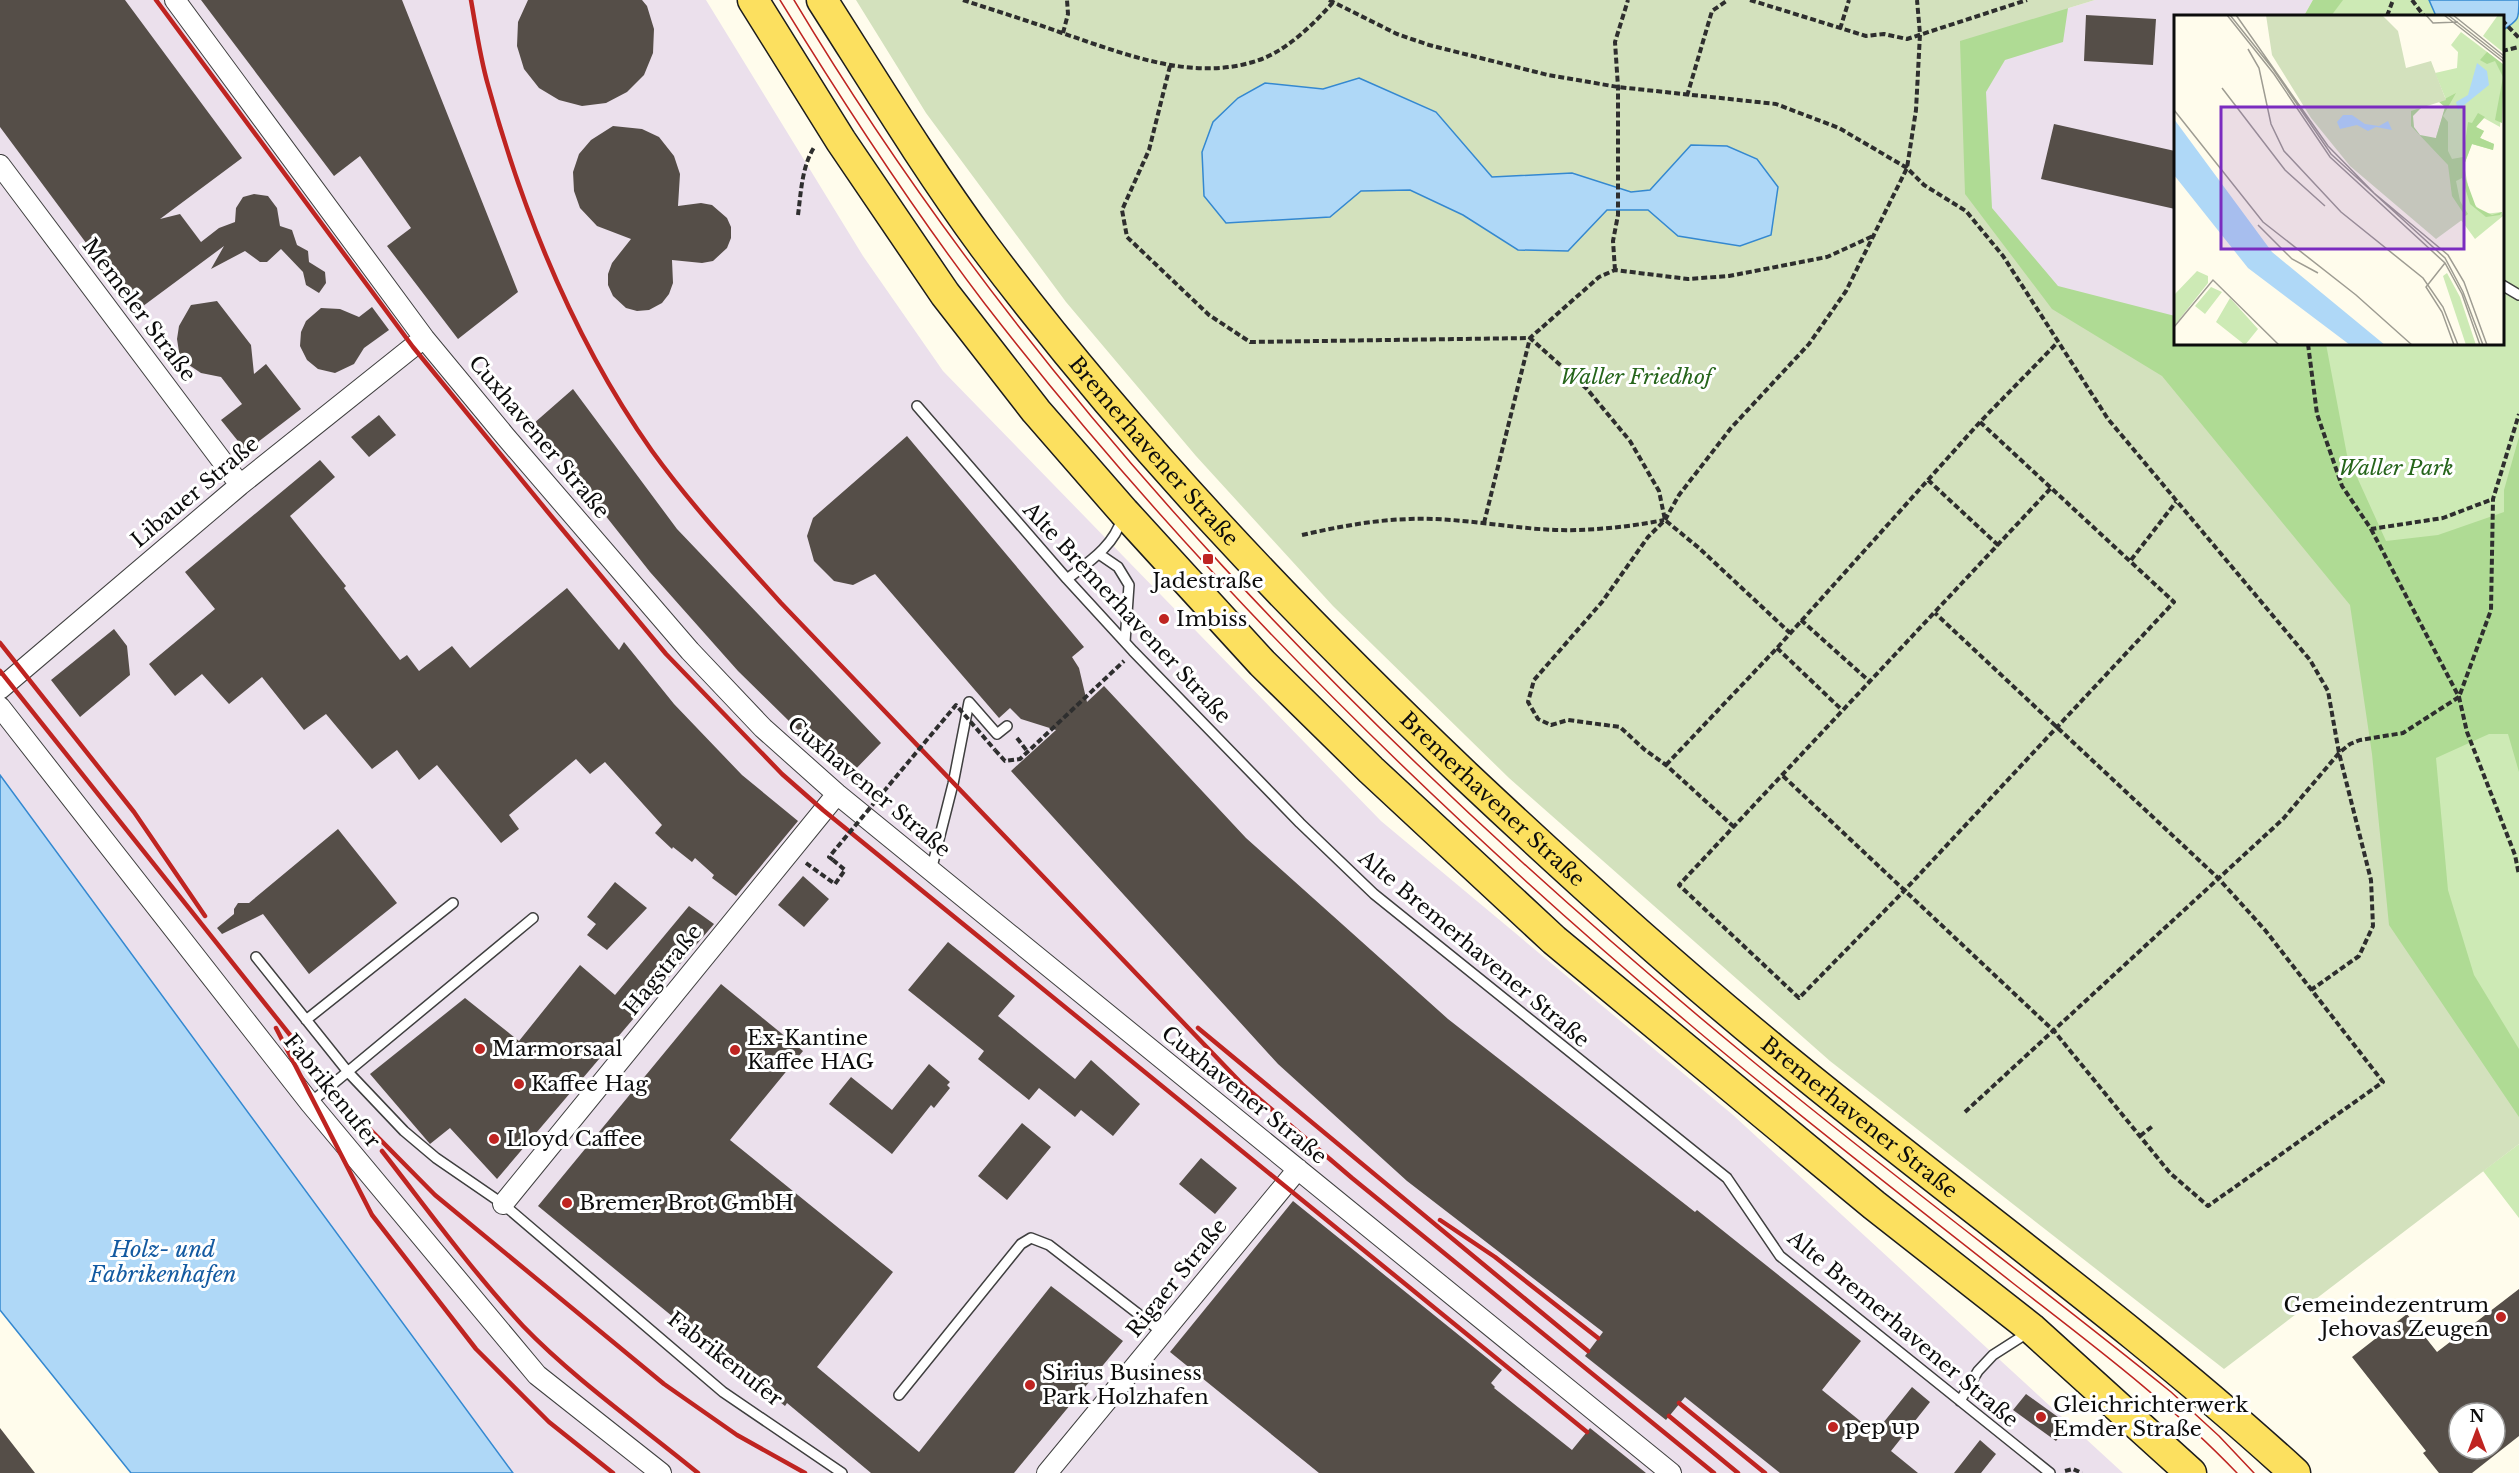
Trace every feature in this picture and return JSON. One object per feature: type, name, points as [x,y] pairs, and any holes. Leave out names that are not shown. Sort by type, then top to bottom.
[{"type":"main road","points":[[753,0],[841,141],[945,294],[1036,411],[1124,512],[1262,663],[1371,770],[1554,940],[1875,1204],[2032,1329],[2191,1473]]},
{"type":"main road","name":"Bremerhavener Straße","points":[[822,0],[931,172],[987,250],[1106,399],[1230,538],[1308,621],[1422,734],[1610,910],[1772,1049],[2139,1338],[2295,1473]]},
{"type":"street","name":"Cuxhavener Straße","points":[[175,0],[424,338],[690,651],[764,728],[837,794],[1671,1473]]},
{"type":"street","name":"Memeler Straße","points":[[0,165],[240,485]]},
{"type":"street","name":"Libauer Straße","points":[[0,689],[240,485],[424,338]]},
{"type":"street","name":"Fabrikenufer","points":[[0,707],[310,1103],[537,1375],[662,1473]]},
{"type":"street","name":"Hagstraße","points":[[503,1204],[837,794]]},
{"type":"street","name":"Rigaer Straße","points":[[1047,1473],[1298,1169]]},
{"type":"lane","points":[[2504,286],[2519,295]]},
{"type":"lane","name":"Alte Bremerhavener Straße","points":[[917,406],[1067,579],[1133,651],[1300,823],[1374,894],[1727,1178],[1780,1256],[2050,1473]]},
{"type":"lane","points":[[1067,579],[1099,554],[1118,531],[1124,512]]},
{"type":"lane","points":[[1099,554],[1118,567],[1130,585],[1125,642]]},
{"type":"lane","points":[[931,871],[953,784],[969,702],[997,734],[1008,726]]},
{"type":"lane","points":[[306,1020],[453,903]]},
{"type":"lane","points":[[310,1103],[533,918]]},
{"type":"lane","name":"Fabrikenufer","points":[[256,957],[348,1072],[404,1131],[436,1158],[503,1204],[723,1392],[842,1473]]},
{"type":"lane","points":[[899,1395],[1021,1244],[1031,1238],[1049,1245],[1163,1333]]},
{"type":"lane","points":[[1960,1401],[1978,1371],[1993,1355],[2032,1329]]},
{"type":"path","points":[[963,0],[1098,46],[1170,66],[1209,69],[1253,62],[1283,48],[1332,1],[1398,34],[1429,45],[1548,75],[1687,96],[1776,104],[1839,128],[1907,168],[1924,185],[1966,211],[2003,256],[2108,419],[2310,660],[2328,691],[2339,753],[2371,880],[2373,926],[2359,956],[2311,990]]},
{"type":"path","points":[[1063,33],[1068,14],[1067,0]]},
{"type":"path","points":[[1615,270],[1613,241],[1618,215],[1618,87],[1615,42],[1628,0]]},
{"type":"path","points":[[1687,96],[1712,11],[1728,0]]},
{"type":"path","points":[[1750,0],[1866,36],[1884,34],[1907,39],[2014,2],[2027,0]]},
{"type":"path","points":[[1840,29],[1849,0]]},
{"type":"path","points":[[1734,827],[1620,727],[1568,720],[1551,725],[1538,719],[1528,702],[1534,680],[1602,602],[1648,537],[1665,520],[1679,495],[1731,428],[1809,344],[1846,291],[1876,235],[1907,168],[1916,110],[1920,34],[1917,0]]},
{"type":"path","points":[[2387,15],[2393,0]]},
{"type":"path","points":[[2412,0],[2423,15]]},
{"type":"path","points":[[2504,22],[2519,38]]},
{"type":"path","points":[[2504,51],[2519,47]]},
{"type":"path","points":[[1170,66],[1149,150],[1122,210],[1127,237],[1209,315],[1250,342],[1530,338],[1587,389],[1630,441],[1659,491],[1665,520],[1699,548],[1791,633]]},
{"type":"path","points":[[798,214],[801,186],[810,154],[819,139]]},
{"type":"path","points":[[1484,523],[1530,338],[1599,277],[1615,270],[1688,279],[1729,276],[1827,257],[1876,235]]},
{"type":"path","points":[[1666,765],[1778,648],[1980,422],[2057,343]]},
{"type":"path","points":[[2308,345],[2317,414],[2342,486],[2371,530],[2459,697],[2467,732],[2515,855],[2519,875]]},
{"type":"path","points":[[1965,1112],[2283,819],[2339,753],[2350,744],[2360,740],[2403,733],[2459,697],[2491,610],[2493,499],[2519,414]]},
{"type":"path","points":[[1980,422],[2174,602],[1903,891],[1799,998],[1678,885],[1783,776],[2051,488]]},
{"type":"path","points":[[1928,480],[1999,546]]},
{"type":"path","points":[[2371,530],[2443,518],[2493,499]]},
{"type":"path","points":[[2131,560],[2176,502]]},
{"type":"path","points":[[1302,535],[1346,525],[1410,519],[1555,530],[1615,529],[1665,520]]},
{"type":"path","points":[[1783,776],[2054,1031],[2170,1173],[2208,1206],[2383,1082],[2265,930],[2218,878],[1935,613]]},
{"type":"path","points":[[1802,620],[1869,681]]},
{"type":"path","points":[[1778,648],[1842,710]]},
{"type":"path","points":[[790,850],[832,884],[835,884],[844,870],[829,857],[956,705],[1005,761],[1020,759],[1133,651]]},
{"type":"path","points":[[2140,1136],[2154,1125]]},
{"type":"path","points":[[2059,1473],[2073,1469],[2082,1473]]},
{"type":"shaded area","points":[[0,0],[706,0],[863,256],[943,371],[1381,821],[1733,1115],[2123,1473],[513,1473],[0,775]]},
{"type":"shaded area","points":[[2095,0],[2313,0],[2305,15],[2174,15],[2176,345],[2162,376],[2052,309],[1965,194],[1960,41]]},
{"type":"green space","name":"Waller Friedhof","points":[[856,0],[2095,0],[1960,41],[1965,194],[2052,309],[2162,376],[2350,605],[2372,754],[2389,925],[2519,1117],[2519,1144],[2224,1369],[1830,1061],[1509,778],[1333,606],[1196,456],[1066,302],[926,113]]},
{"type":"green space","name":"Waller Park","points":[[2313,0],[2519,0],[2519,1117],[2198,345],[2504,345],[2504,15],[2305,15]]},
{"type":"green space","points":[[2313,0],[2343,0],[2332,15],[2305,15]]},
{"type":"green space","points":[[2068,8],[2063,42],[2005,60],[1986,92],[1992,208],[2058,286],[2174,316],[2174,345],[2326,345],[2347,455],[2386,541],[2438,535],[2504,512],[2504,490],[2519,437],[2519,772],[2508,734],[2489,734],[2436,758],[2448,890],[2474,975],[2519,1049],[2519,1129],[1717,475],[1886,21]]},
{"type":"green space","points":[[2519,1144],[2519,1218],[2483,1171]]},
{"type":"water","points":[[2429,0],[2519,0],[2517,18],[2504,29],[2504,15],[2436,15]]},
{"type":"water","points":[[1359,78],[1436,112],[1492,177],[1572,173],[1631,192],[1650,190],[1691,145],[1727,146],[1757,159],[1778,187],[1771,235],[1740,246],[1678,236],[1648,210],[1607,210],[1568,251],[1518,250],[1463,215],[1410,190],[1361,191],[1330,217],[1226,223],[1204,196],[1202,152],[1213,122],[1238,98],[1265,83],[1323,89]]},
{"type":"water","name":"Holz- und Fabrikenhafen","points":[[0,775],[513,1473],[131,1473],[0,1310]]},
{"type":"building","points":[[0,0],[125,0],[242,158],[160,219],[180,214],[201,242],[219,228],[235,222],[236,208],[243,197],[254,194],[268,196],[277,208],[280,226],[292,230],[297,245],[308,251],[309,262],[325,272],[326,283],[319,293],[306,285],[303,272],[281,249],[267,262],[260,262],[245,251],[211,269],[224,246],[131,315],[93,263],[98,259],[0,127]]},
{"type":"building","points":[[201,0],[402,0],[518,292],[458,339],[387,246],[411,228],[360,156],[334,176]]},
{"type":"building","points":[[528,0],[642,0],[647,6],[654,29],[653,53],[644,75],[627,92],[606,103],[582,106],[559,100],[539,88],[524,69],[517,46],[518,22]]},
{"type":"building","points":[[2086,15],[2156,19],[2153,65],[2084,61]]},
{"type":"building","points":[[2054,124],[2174,151],[2174,209],[2041,179]]},
{"type":"building","points":[[613,126],[642,129],[659,137],[674,156],[680,174],[678,206],[701,203],[712,205],[727,218],[731,227],[731,238],[727,248],[713,261],[702,263],[672,260],[673,283],[669,294],[662,303],[649,310],[637,311],[626,308],[613,296],[608,285],[608,274],[612,263],[631,239],[597,226],[580,208],[574,191],[573,172],[579,154],[591,140]]},
{"type":"building","points":[[217,301],[251,345],[254,374],[266,364],[301,409],[246,451],[221,420],[242,404],[221,377],[201,373],[186,363],[179,352],[177,339],[179,326],[191,305]]},
{"type":"building","points":[[372,307],[389,330],[364,348],[354,364],[335,373],[318,369],[307,360],[300,346],[301,332],[306,321],[321,308],[340,309],[359,317]]},
{"type":"building","points":[[573,389],[677,529],[881,743],[847,778],[738,671],[650,572],[533,424]]},
{"type":"building","points":[[379,415],[396,435],[369,457],[351,437]]},
{"type":"building","points":[[907,436],[1084,647],[1072,657],[1079,668],[1087,702],[1104,686],[1246,838],[1448,1019],[1695,1212],[1697,1210],[1861,1341],[1822,1390],[1875,1433],[1912,1387],[1930,1402],[1891,1451],[1918,1473],[1780,1473],[1685,1397],[1666,1420],[1585,1356],[1603,1332],[1407,1181],[1278,1064],[1011,771],[1056,730],[1021,719],[1010,708],[999,718],[875,574],[853,585],[834,581],[814,561],[807,536],[813,518]]},
{"type":"building","points":[[320,460],[335,477],[290,516],[346,586],[344,588],[400,660],[407,655],[419,671],[452,646],[470,668],[567,588],[619,650],[624,642],[674,704],[742,775],[798,821],[736,896],[712,878],[714,875],[695,858],[692,862],[673,847],[672,849],[655,833],[662,825],[605,762],[590,774],[576,759],[509,815],[519,829],[501,843],[437,765],[419,780],[397,750],[372,769],[326,714],[304,730],[262,677],[229,704],[202,674],[175,696],[149,664],[215,609],[185,572]]},
{"type":"building","points":[[114,629],[127,646],[130,675],[80,717],[51,680]]},
{"type":"building","points":[[338,829],[397,903],[309,974],[263,914],[222,934],[217,928],[234,914],[238,903],[249,903]]},
{"type":"building","points":[[803,876],[829,899],[804,927],[778,905]]},
{"type":"building","points":[[615,882],[647,908],[607,950],[587,935],[596,924],[587,917]]},
{"type":"building","points":[[689,906],[714,924],[497,1179],[450,1128],[430,1144],[370,1074],[465,998],[519,1041],[580,965],[615,995]]},
{"type":"building","points":[[948,942],[1015,996],[998,1016],[1075,1079],[1091,1060],[1140,1104],[1113,1136],[1081,1110],[1075,1117],[1039,1088],[1029,1100],[978,1059],[984,1051],[908,990]]},
{"type":"building","points":[[721,984],[803,1051],[730,1140],[893,1272],[817,1367],[919,1452],[1051,1286],[1123,1341],[1014,1473],[871,1473],[787,1403],[785,1406],[689,1330],[538,1206]]},
{"type":"building","points":[[929,1064],[950,1082],[947,1085],[950,1088],[934,1108],[931,1105],[892,1154],[829,1104],[851,1077],[892,1110]]},
{"type":"building","points":[[1022,1123],[1051,1147],[1007,1200],[978,1176]]},
{"type":"building","points":[[1201,1158],[1237,1188],[1215,1214],[1179,1184]]},
{"type":"building","points":[[1293,1201],[1502,1370],[1491,1383],[1494,1388],[1572,1450],[1590,1428],[1646,1473],[1319,1473],[1170,1352]]},
{"type":"building","points":[[2519,1289],[2519,1436],[2507,1445],[2507,1401],[2447,1401],[2447,1461],[2487,1461],[2472,1473],[2439,1473],[2423,1453],[2426,1451],[2352,1357],[2407,1314],[2437,1352]]},
{"type":"building","name":"Gleichrichterwerk Emder Straße","points":[[2026,1394],[2069,1425],[2056,1441],[2013,1410]]},
{"type":"building","points":[[0,1428],[35,1473],[0,1473]]},
{"type":"building","points":[[1980,1440],[1996,1454],[1981,1473],[1954,1473]]},
{"type":"tram line","points":[[780,0],[879,155],[985,304],[1145,498],[1317,681],[1406,770],[1498,856],[1687,1022],[1808,1122],[2129,1374],[2237,1473]]},
{"type":"tram line","points":[[794,0],[890,150],[994,294],[1106,433],[1224,567],[1347,696],[1476,820],[1608,939],[1797,1097],[2171,1392],[2219,1436],[2254,1473]]},
{"type":"railway","points":[[156,0],[413,347],[666,654],[782,774],[823,810],[1587,1432]]},
{"type":"railway","points":[[471,0],[483,64],[502,133],[554,275],[599,366],[624,409],[652,451],[698,510],[781,603],[1243,1085],[1352,1178],[1714,1473]]},
{"type":"railway","points":[[0,643],[134,812],[205,916]]},
{"type":"railway","points":[[0,671],[345,1104],[435,1195],[664,1384],[737,1435],[805,1473]]},
{"type":"railway","points":[[276,1028],[372,1215],[476,1349],[549,1422],[613,1473]]},
{"type":"railway","points":[[1198,1028],[1588,1351]]},
{"type":"railway","points":[[382,1151],[468,1262],[523,1326],[586,1383],[698,1473]]},
{"type":"railway","points":[[1440,1220],[1495,1257],[1598,1338]]},
{"type":"railway","points":[[1679,1403],[1765,1473]]},
{"type":"railway","points":[[1669,1416],[1738,1473]]},
{"type":"place","name":"Jadestraße","points":[[1208,559]]},
{"type":"place","name":"Imbiss","points":[[1164,619]]},
{"type":"place","name":"Marmorsaal","points":[[480,1049]]},
{"type":"place","name":"Ex-Kantine Kaffee HAG","points":[[735,1050]]},
{"type":"place","name":"Kaffee Hag","points":[[519,1084]]},
{"type":"place","name":"Lloyd Caffee","points":[[494,1139]]},
{"type":"place","name":"Bremer Brot GmbH","points":[[567,1203]]},
{"type":"place","name":"Gemeindezentrum Jehovas Zeugen","points":[[2501,1317]]},
{"type":"place","name":"Sirius Business Park Holzhafen","points":[[1030,1385]]},
{"type":"place","name":"Gleichrichterwerk Emder Straße","points":[[2041,1417]]},
{"type":"place","name":"pep up","points":[[1833,1427]]}]
